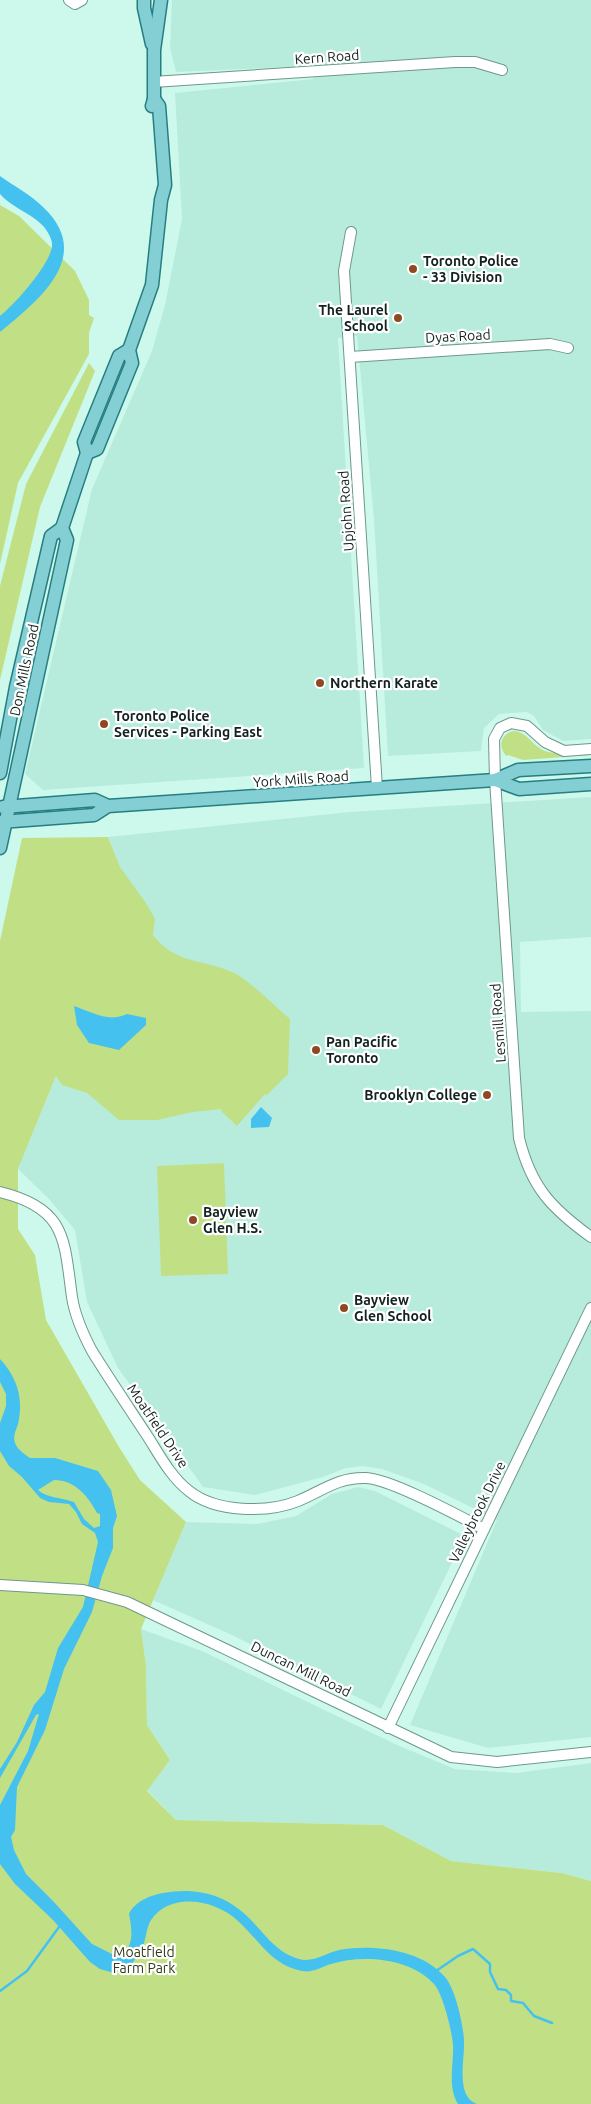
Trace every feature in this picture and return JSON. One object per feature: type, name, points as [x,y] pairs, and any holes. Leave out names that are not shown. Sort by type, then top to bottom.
[{"type":"main road","name":"Don Mills Road","points":[[144,0],[144,8],[154,50]]},
{"type":"main road","name":"Don Mills Road","points":[[0,773],[51,536],[62,528],[87,453],[84,442],[119,356],[129,350],[152,285],[161,200],[165,185],[159,106],[154,99],[153,82],[154,50],[161,0]]},
{"type":"main road","name":"Don Mills Road","points":[[0,848],[4,807],[38,672],[67,540],[62,528]]},
{"type":"main road","points":[[41,581],[57,585]]},
{"type":"main road","points":[[22,666],[38,672]]},
{"type":"main road","name":"York Mills Road","points":[[4,807],[95,800],[108,806],[495,780],[518,770],[591,766]]},
{"type":"main road","name":"York Mills Road","points":[[495,780],[519,789],[591,784]]},
{"type":"main road","name":"York Mills Road","points":[[3,822],[94,815],[108,806]]},
{"type":"street","points":[[69,0],[75,4],[82,0]]},
{"type":"street","name":"Kern Road","points":[[153,82],[455,62],[475,62],[502,70]]},
{"type":"street","name":"Upjohn Road","points":[[350,232],[344,271],[377,788]]},
{"type":"street","name":"Dyas Road","points":[[350,357],[550,344],[568,348]]},
{"type":"street","points":[[495,780],[494,740],[500,728],[512,723],[527,726],[545,742],[564,751],[591,749]]},
{"type":"street","name":"Lesmill Road","points":[[495,780],[521,1148],[529,1171],[546,1198],[591,1237]]},
{"type":"street","name":"Moatfield Drive","points":[[0,1192],[34,1204],[59,1229],[69,1262],[76,1315],[87,1343],[173,1475],[190,1493],[204,1501],[221,1507],[270,1508],[297,1502],[339,1481],[370,1478],[402,1489],[484,1529]]},
{"type":"street","name":"Valleybrook Drive","points":[[388,1728],[591,1308]]},
{"type":"street","name":"Duncan Mill Road","points":[[0,1585],[62,1587],[99,1593],[127,1602],[451,1757],[470,1761],[497,1762],[591,1752]]},
{"type":"shaded area","points":[[172,0],[591,0],[591,739],[563,741],[543,730],[534,716],[527,712],[499,714],[484,728],[481,751],[388,756],[374,519],[357,336],[338,338],[364,768],[43,790],[25,774],[92,489],[152,351],[165,305],[182,219],[175,93],[313,79],[312,66],[176,72],[170,48]]},
{"type":"shaded area","points":[[591,797],[591,937],[520,942],[521,1012],[591,1011],[591,1737],[488,1748],[410,1725],[497,1520],[424,1484],[382,1469],[363,1466],[346,1468],[323,1477],[255,1495],[203,1487],[118,1368],[87,1302],[75,1230],[49,1199],[18,1169],[56,1076],[150,948],[108,837],[350,812]]},
{"type":"shaded area","points":[[358,1487],[375,1491],[465,1536],[381,1709],[232,1635],[153,1600],[186,1522],[257,1524],[296,1516],[332,1494]]},
{"type":"shaded area","points":[[141,1629],[202,1651],[395,1744],[455,1769],[516,1773],[591,1763],[591,1881],[562,1873],[451,1861],[383,1825],[176,1820],[147,1790],[170,1760],[147,1725],[146,1665]]},
{"type":"green space","points":[[0,205],[19,216],[75,271],[89,300],[89,315],[94,318],[89,333],[89,354],[18,483],[0,564]]},
{"type":"green space","points":[[89,363],[95,371],[40,507],[0,680],[0,586],[26,484]]},
{"type":"green space","points":[[513,731],[522,733],[536,746],[545,751],[591,755],[523,760],[506,756],[501,745],[502,741],[505,735]]},
{"type":"green space","name":"Moatfield Farm Park","points":[[108,837],[120,867],[155,919],[153,935],[162,944],[180,956],[238,975],[290,1019],[288,1074],[267,1095],[265,1094],[237,1126],[221,1111],[222,1109],[193,1112],[157,1120],[119,1120],[87,1093],[62,1085],[56,1076],[18,1169],[18,1229],[35,1255],[46,1320],[140,1480],[186,1522],[141,1629],[146,1665],[147,1725],[170,1760],[147,1791],[176,1820],[383,1825],[451,1861],[562,1873],[591,1881],[591,2104],[0,2104],[0,941],[22,838]]},
{"type":"green space","name":"Bayview Glen H.S.","points":[[224,1163],[228,1274],[161,1276],[157,1166]]},
{"type":"water","points":[[0,176],[43,207],[58,225],[64,243],[63,260],[56,276],[30,306],[0,332],[0,316],[23,294],[39,273],[50,254],[52,243],[49,234],[42,225],[0,194]]},
{"type":"water","points":[[74,1006],[107,1017],[127,1014],[146,1018],[146,1025],[119,1050],[89,1043],[77,1025]]},
{"type":"water","points":[[261,1107],[272,1118],[269,1127],[251,1128],[251,1119]]},
{"type":"water","points":[[0,1359],[14,1379],[19,1394],[20,1411],[14,1438],[18,1449],[30,1458],[55,1458],[98,1471],[111,1490],[117,1516],[113,1528],[113,1548],[102,1576],[92,1612],[64,1669],[45,1730],[17,1787],[15,1830],[11,1837],[14,1850],[26,1874],[92,1944],[114,1955],[126,1950],[129,1945],[131,1926],[129,1914],[135,1906],[148,1897],[158,1894],[187,1891],[210,1894],[241,1910],[266,1937],[284,1952],[299,1959],[309,1960],[339,1950],[367,1948],[396,1951],[423,1960],[445,1977],[452,1990],[461,2017],[464,2035],[463,2085],[470,2100],[477,2104],[458,2104],[452,2083],[453,2045],[444,2004],[434,1984],[424,1975],[413,1969],[386,1960],[371,1959],[343,1961],[310,1971],[291,1968],[274,1958],[229,1914],[206,1904],[182,1902],[170,1905],[151,1920],[142,1949],[130,1968],[114,1973],[100,1969],[90,1962],[53,1920],[15,1884],[0,1864],[0,1805],[28,1751],[39,1714],[36,1715],[0,1778],[0,1769],[17,1742],[34,1705],[45,1692],[58,1648],[83,1607],[98,1542],[95,1533],[82,1524],[76,1512],[69,1504],[49,1502],[40,1498],[22,1477],[9,1466],[0,1451],[0,1423],[6,1406],[6,1394],[0,1382]],"holes":[[[54,1480],[74,1486],[85,1495],[97,1513],[100,1514],[100,1526],[94,1528],[84,1519],[74,1502],[50,1496],[38,1490]]]},
{"type":"waterway","points":[[0,1991],[27,1971],[59,1927]]},
{"type":"waterway","points":[[436,1971],[458,1956],[473,1949],[490,1964],[490,1972],[498,1989],[506,1990],[511,1995],[511,2001],[523,2003],[534,2016],[552,2023]]},
{"type":"place","name":"Toronto Police - 33 Division","points":[[413,269]]},
{"type":"place","name":"The Laurel School","points":[[398,318]]},
{"type":"place","name":"Northern Karate","points":[[320,683]]},
{"type":"place","name":"Toronto Police Services - Parking East","points":[[104,724]]},
{"type":"place","name":"Pan Pacific Toronto","points":[[316,1050]]},
{"type":"place","name":"Brooklyn College","points":[[487,1095]]},
{"type":"place","name":"Bayview Glen H.S.","points":[[193,1220]]},
{"type":"place","name":"Bayview Glen School","points":[[344,1308]]}]
